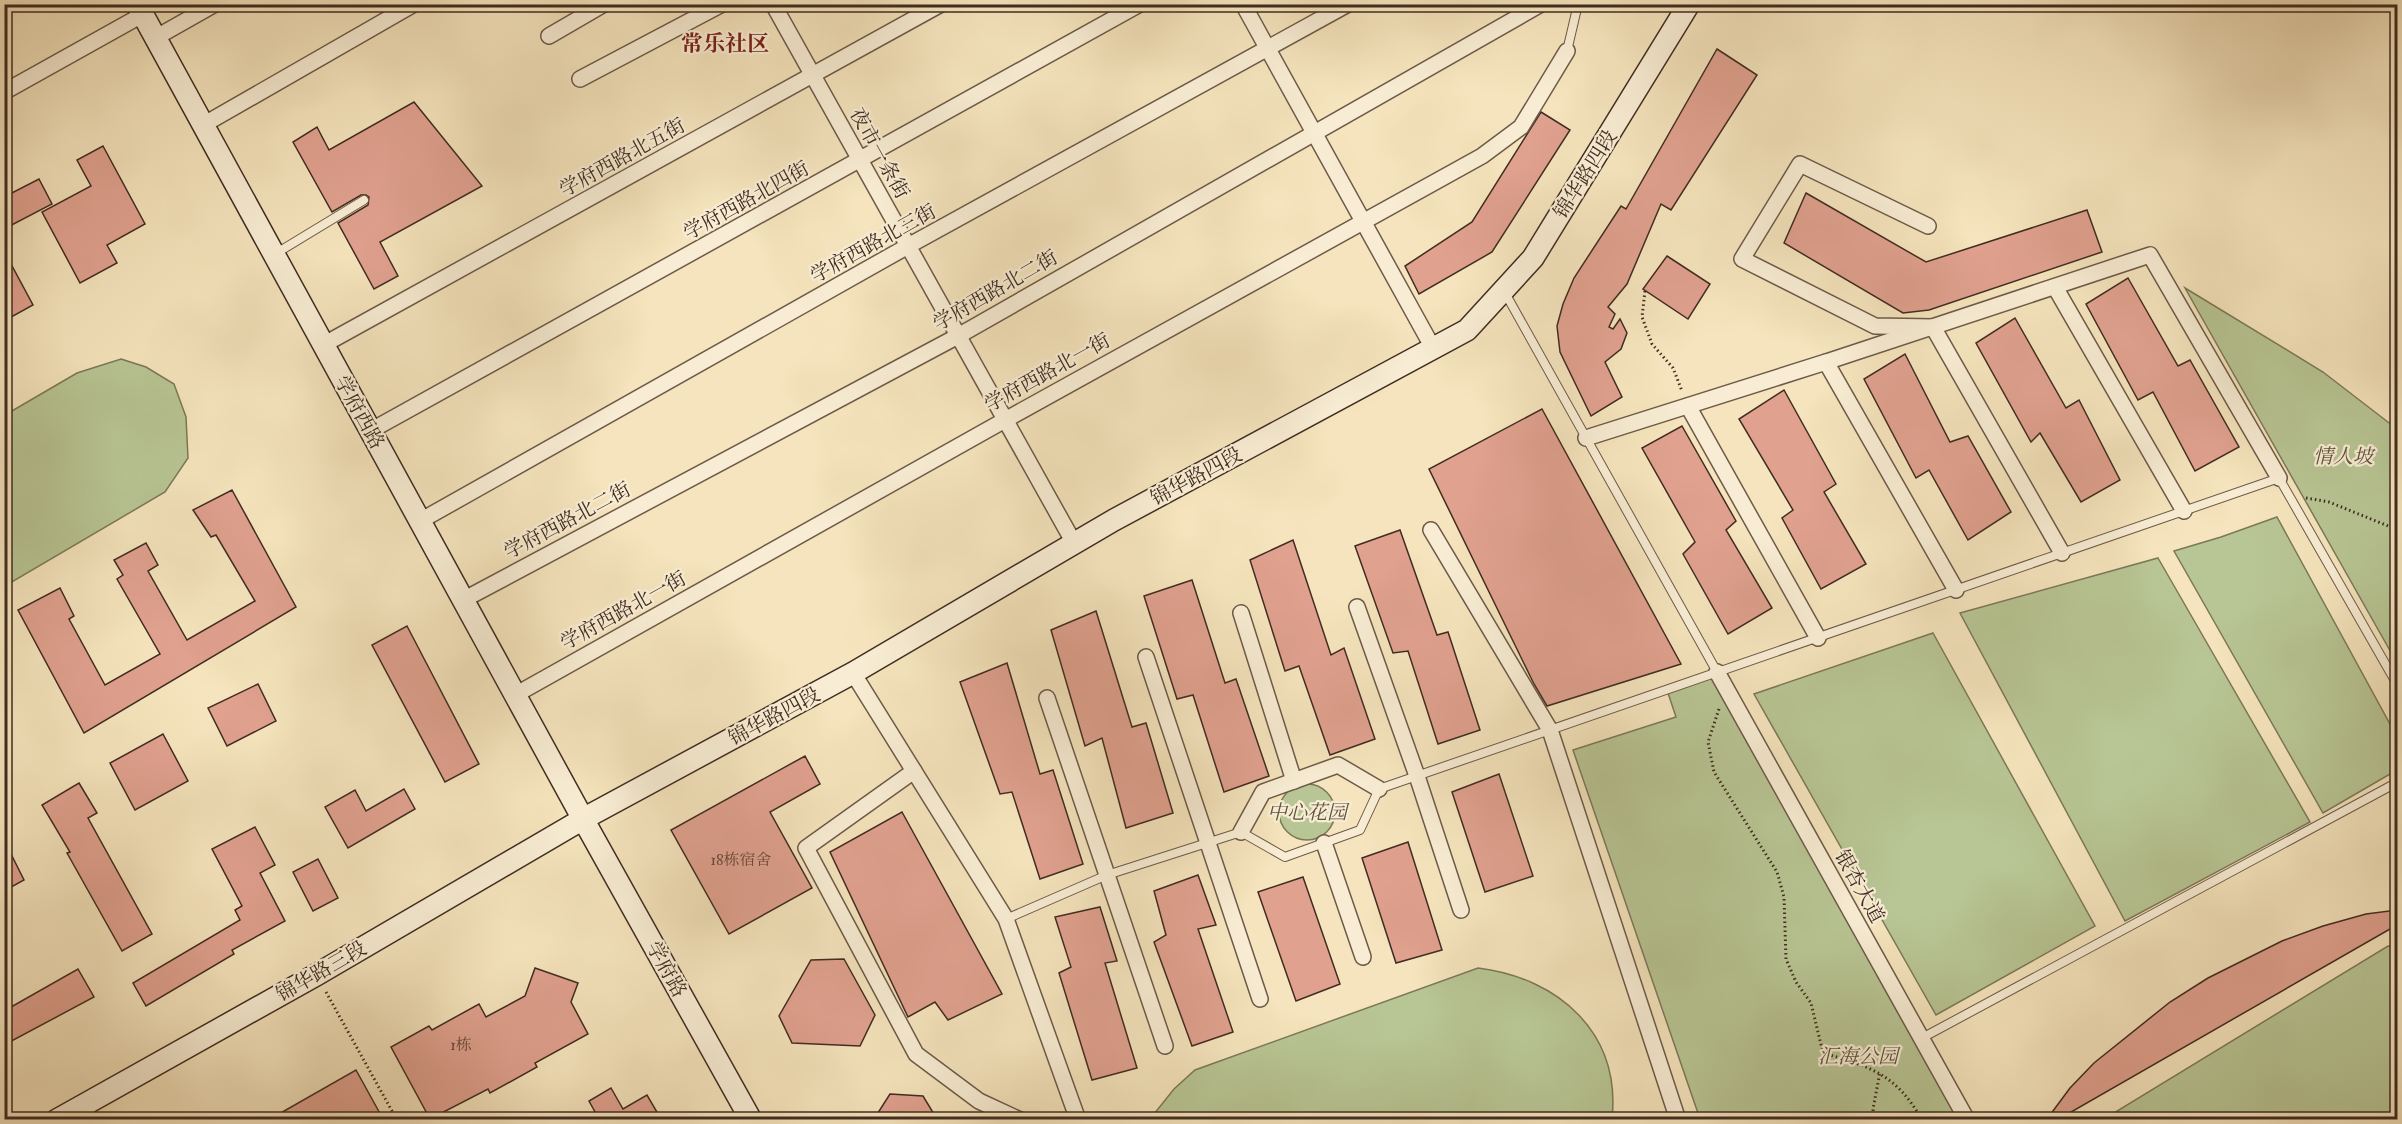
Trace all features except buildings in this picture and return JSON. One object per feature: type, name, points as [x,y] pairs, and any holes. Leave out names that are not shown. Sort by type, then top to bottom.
[{"type":"main road","name":"锦华路四段","points":[[583,819],[853,673],[1074,543],[1467,330],[1533,258],[1685,6]]},
{"type":"main road","name":"学府西路","points":[[140,10],[583,819]]},
{"type":"main road","name":"锦华路三段","points":[[57,1119],[316,975],[583,819]]},
{"type":"main road","name":"学府路","points":[[583,819],[751,1119]]},
{"type":"street","points":[[155,38],[215,4]]},
{"type":"street","points":[[203,125],[414,4]]},
{"type":"street","points":[[549,36],[604,4]]},
{"type":"street","points":[[580,79],[722,4]]},
{"type":"street","name":"夜市一条街","points":[[773,4],[1074,543]]},
{"type":"street","name":"学府西路北五街","points":[[323,345],[813,77],[941,4]]},
{"type":"street","name":"学府西路北四街","points":[[370,431],[861,161],[1140,4]]},
{"type":"street","points":[[1243,4],[1433,348]]},
{"type":"street","name":"学府西路北三街","points":[[420,522],[908,246],[1348,4]]},
{"type":"street","name":"学府西路北二街","points":[[463,600],[958,336],[1541,4]]},
{"type":"street","points":[[4,92],[140,10]]},
{"type":"street","name":"学府西路北一街","points":[[515,695],[1482,156],[1521,127],[1567,51]]},
{"type":"street","points":[[1928,226],[1800,164],[1742,259],[1875,326],[1933,327]]},
{"type":"street","points":[[1586,438],[2150,255],[2279,478]]},
{"type":"street","points":[[2055,287],[2184,511]]},
{"type":"street","points":[[1933,327],[2062,553]]},
{"type":"street","points":[[1826,362],[1956,590]]},
{"type":"street","points":[[1688,406],[1818,638]]},
{"type":"street","points":[[1431,530],[1550,730],[1678,1119]]},
{"type":"street","points":[[1357,608],[1417,776],[1461,910]]},
{"type":"street","points":[[1240,613],[1294,781]]},
{"type":"street","points":[[1146,657],[1260,999]]},
{"type":"street","name":"银杏大道","points":[[1717,672],[1967,1119]]},
{"type":"street","points":[[853,673],[1006,919],[1078,1119]]},
{"type":"street","points":[[1047,698],[1165,1046]]},
{"type":"street","points":[[1241,832],[1263,792],[1338,765],[1379,789]]},
{"type":"street","points":[[914,771],[806,849],[916,1054],[979,1101],[1020,1119]]},
{"type":"street","points":[[1324,843],[1363,957]]},
{"type":"lane","points":[[1567,51],[1578,4]]},
{"type":"lane","points":[[273,254],[364,200]]},
{"type":"lane","points":[[1503,291],[1717,672]]},
{"type":"lane","points":[[1006,919],[1107,875],[1241,832],[1285,858],[1360,830],[1379,789],[2279,478],[2397,686]]},
{"type":"lane","points":[[1922,1038],[2397,782]]},
{"type":"lane","points":[[2122,930],[2307,831]]},
{"type":"lane","points":[[522,1119],[527,1117],[528,1119]]},
{"type":"path","points":[[1645,291],[1642,317],[1652,344],[1673,368],[1688,406]]},
{"type":"path","points":[[2289,495],[2329,502],[2397,530]]},
{"type":"path","points":[[1728,692],[1715,717],[1708,742],[1714,772],[1777,872],[1784,897],[1786,959],[1796,982],[1811,1003],[1823,1053],[1880,1072],[1909,1097],[1922,1119]]},
{"type":"path","points":[[316,975],[397,1119]]},
{"type":"path","points":[[1873,1119],[1880,1072]]},
{"type":"green space","name":"情人坡","points":[[2185,288],[2323,372],[2397,429],[2397,663]]},
{"type":"green space","points":[[121,359],[146,367],[174,384],[186,417],[188,458],[165,492],[5,586],[5,415],[77,373]]},
{"type":"green space","points":[[2277,517],[2397,737],[2397,770],[2323,813],[2174,551]]},
{"type":"green space","points":[[2158,558],[2310,822],[2125,921],[1960,613]]},
{"type":"green space","points":[[1933,633],[2095,926],[1936,1015],[1754,694]]},
{"type":"green space","name":"汇海公园","points":[[1717,672],[1967,1119],[1700,1119],[1573,750],[1676,717],[1667,690]]},
{"type":"green space","name":"中心花园","points":[[1302,784],[1312,784],[1327,792],[1333,801],[1335,812],[1333,823],[1327,832],[1312,840],[1302,840],[1291,835],[1284,828],[1279,817],[1279,807],[1284,796],[1291,789]]},
{"type":"green space","points":[[2388,946],[2397,947],[2397,1119],[2106,1119],[2117,1111]]},
{"type":"green space","points":[[1478,968],[1507,974],[1534,984],[1558,997],[1579,1015],[1595,1036],[1606,1061],[1612,1088],[1612,1119],[1150,1119],[1174,1089],[1195,1070]]},
{"type":"district","name":"常乐社区","points":[[725,43]]}]
